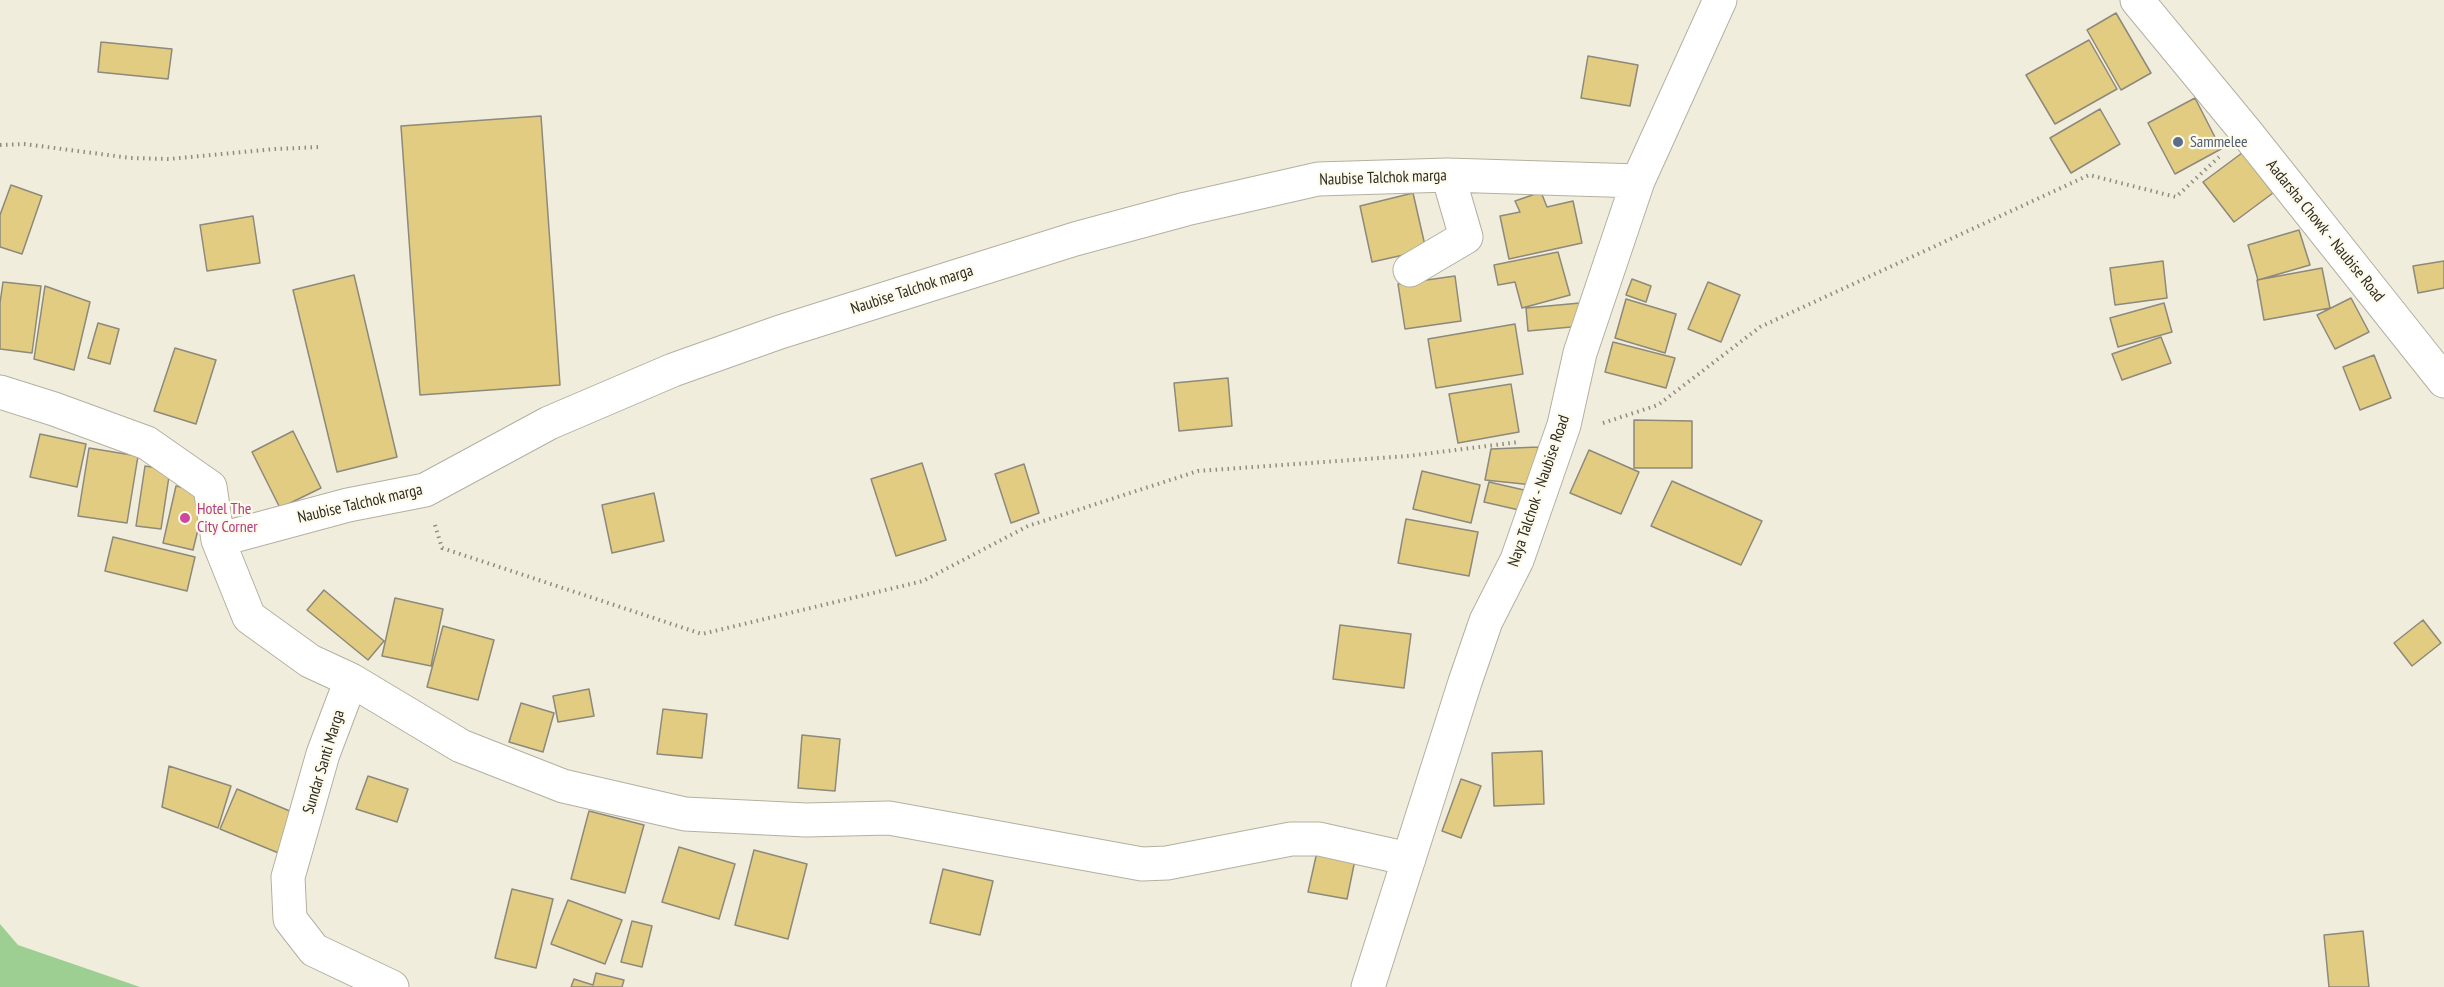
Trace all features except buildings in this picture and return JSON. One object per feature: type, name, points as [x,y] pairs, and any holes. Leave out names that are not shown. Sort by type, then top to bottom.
[{"type":"street","name":"Naya Talchok - Naubise Road","points":[[1368,987],[1486,621],[1517,560],[1560,436],[1580,353],[1638,181],[1720,0]]},
{"type":"street","name":"Aadarsha Chowk - Naubise Road","points":[[2137,0],[2246,132],[2444,381]]},
{"type":"street","name":"Naubise Talchok marga","points":[[218,540],[348,506],[425,490],[549,423],[673,369],[780,332],[1041,250],[1186,209],[1318,178],[1448,175],[1638,181]]},
{"type":"street","points":[[1410,270],[1466,237],[1448,175]]},
{"type":"street","points":[[0,392],[147,443],[156,449],[210,487],[218,540],[249,616],[310,661],[351,680],[461,746],[563,786],[685,814],[806,820],[889,818],[1142,864],[1167,863],[1291,839],[1319,839],[1409,859]]},
{"type":"street","name":"Sundar Santi Marga","points":[[351,680],[323,754],[288,878],[290,919],[314,950],[392,987]]},
{"type":"path","points":[[425,490],[442,548],[702,634],[923,581],[1028,526],[1198,471],[1408,456],[1560,436],[1658,405],[1760,327],[2089,175],[2176,196],[2246,132]]},
{"type":"path","points":[[0,145],[24,144],[131,158],[169,159],[320,147]]},
{"type":"green space","points":[[0,924],[18,945],[140,987],[0,987]]},
{"type":"place","name":"Sammelee","points":[[2178,142]]},
{"type":"place","name":"Hotel The City Corner","points":[[185,518]]}]
